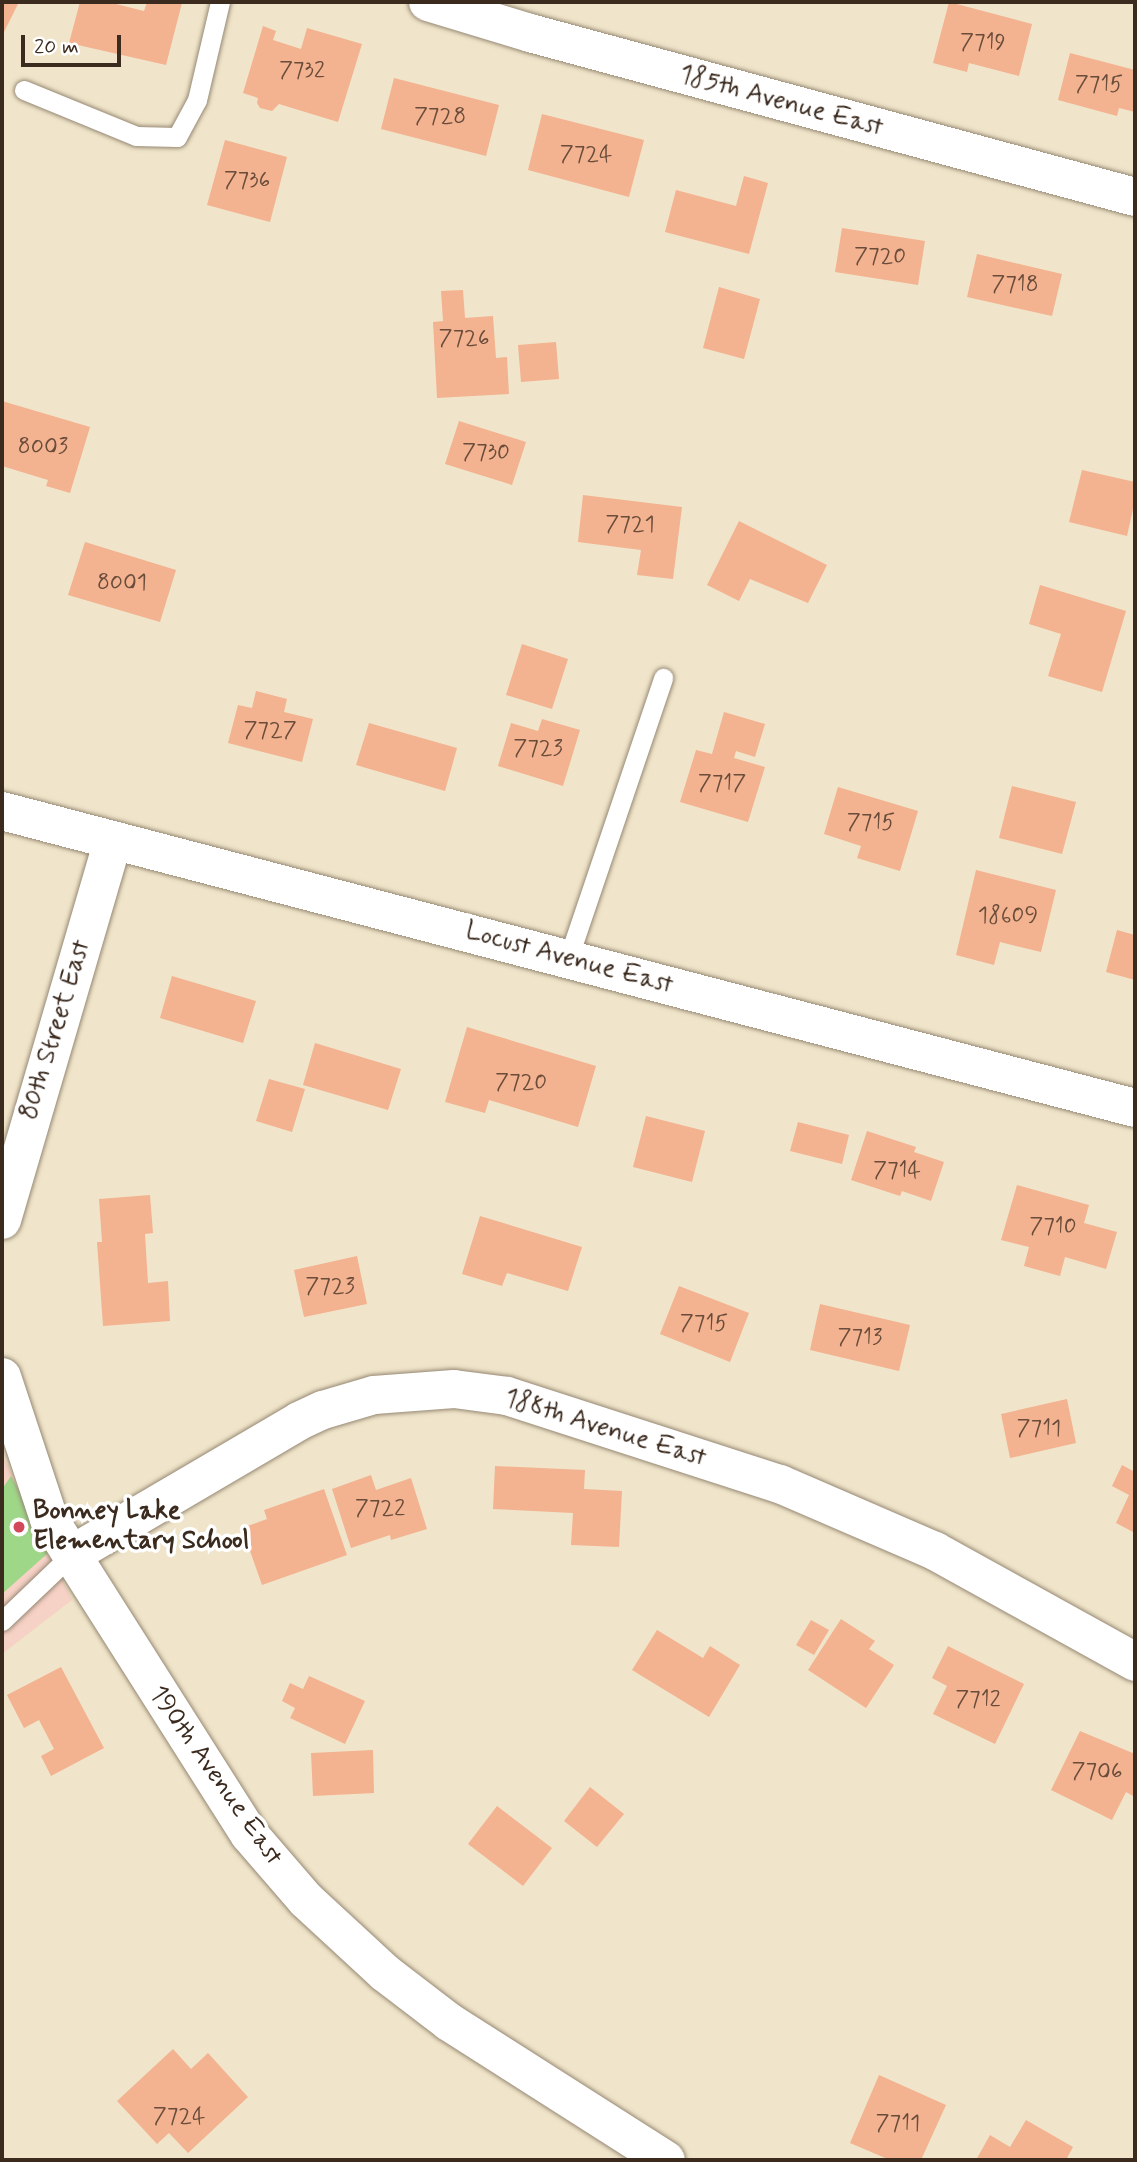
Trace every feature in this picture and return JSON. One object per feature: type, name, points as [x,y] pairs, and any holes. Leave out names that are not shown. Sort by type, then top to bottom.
[{"type":"street","name":"185th Avenue East","points":[[428,2],[530,33],[1135,197]]},
{"type":"street","name":"Locust Avenue East","points":[[2,811],[1135,1108]]},
{"type":"street","name":"80th Street East","points":[[2,1220],[113,841]]},
{"type":"street","points":[[2,1377],[9,1432],[49,1519],[71,1555]]},
{"type":"street","name":"188th Avenue East","points":[[71,1555],[299,1420],[374,1395],[454,1389],[507,1396],[791,1489],[935,1551],[1135,1662]]},
{"type":"street","name":"190th Avenue East","points":[[71,1555],[249,1834],[306,1900],[385,1973],[449,2022],[666,2160]]},
{"type":"lane","points":[[24,90],[136,136],[177,137],[197,100],[220,2]]},
{"type":"lane","points":[[568,959],[663,678]]},
{"type":"lane","points":[[2,1621],[71,1555]]},
{"type":"shaded area","name":"Bonney Lake Elementary School","points":[[2,1454],[72,1600],[2,1654]]},
{"type":"green space","points":[[11,1476],[47,1543],[48,1553],[2,1594],[2,1489]]},
{"type":"building","points":[[2,2],[19,2],[2,36]]},
{"type":"building","points":[[80,2],[108,2],[144,11],[147,2],[182,3],[166,65],[69,43]]},
{"type":"building","points":[[949,2],[1032,24],[1019,76],[969,63],[967,72],[933,63]]},
{"type":"building","points":[[263,26],[276,31],[273,40],[301,49],[307,28],[362,44],[338,122],[279,104],[272,111],[260,108],[258,98],[243,93]]},
{"type":"building","points":[[1070,53],[1135,70],[1135,112],[1119,108],[1117,116],[1058,100]]},
{"type":"building","points":[[394,78],[499,105],[486,156],[381,129]]},
{"type":"building","points":[[542,114],[644,140],[629,197],[528,170]]},
{"type":"building","points":[[225,140],[287,157],[270,222],[207,205]]},
{"type":"building","points":[[744,176],[768,183],[749,254],[665,232],[676,190],[736,206]]},
{"type":"building","points":[[842,228],[925,241],[918,285],[835,272]]},
{"type":"building","points":[[977,254],[1062,274],[1052,316],[967,297]]},
{"type":"building","points":[[719,287],[760,299],[744,359],[703,348]]},
{"type":"building","points":[[463,290],[465,318],[493,316],[496,358],[507,357],[509,394],[437,398],[433,322],[443,321],[441,291]]},
{"type":"building","points":[[556,342],[559,379],[521,382],[518,345]]},
{"type":"building","points":[[2,401],[90,427],[70,493],[46,486],[48,480],[2,466]]},
{"type":"building","points":[[459,421],[526,442],[512,485],[445,464]]},
{"type":"building","points":[[1082,470],[1135,482],[1135,500],[1127,536],[1069,522]]},
{"type":"building","points":[[583,495],[682,507],[673,579],[637,575],[641,550],[578,542]]},
{"type":"building","points":[[739,521],[827,565],[808,603],[750,579],[739,601],[707,585]]},
{"type":"building","points":[[85,542],[176,570],[160,622],[68,595]]},
{"type":"building","points":[[1040,585],[1126,611],[1102,692],[1048,676],[1061,634],[1029,624]]},
{"type":"building","points":[[522,644],[568,659],[552,709],[506,695]]},
{"type":"building","points":[[256,691],[287,699],[284,712],[313,719],[302,762],[228,743],[238,705],[252,708]]},
{"type":"building","points":[[724,712],[765,724],[755,757],[736,751],[734,758],[765,767],[748,822],[680,802],[696,750],[712,754]]},
{"type":"building","points":[[542,719],[580,730],[563,786],[498,766],[511,723],[538,731]]},
{"type":"building","points":[[369,723],[457,748],[445,791],[356,765]]},
{"type":"building","points":[[1012,786],[1076,802],[1062,854],[999,838]]},
{"type":"building","points":[[838,787],[918,811],[900,871],[857,858],[861,846],[824,834]]},
{"type":"building","points":[[976,870],[1056,890],[1041,952],[1000,942],[994,965],[956,955]]},
{"type":"building","points":[[1117,930],[1135,935],[1135,980],[1106,972]]},
{"type":"building","points":[[172,976],[256,1001],[243,1043],[160,1018]]},
{"type":"building","points":[[467,1027],[596,1066],[578,1127],[489,1100],[485,1113],[445,1102]]},
{"type":"building","points":[[315,1043],[401,1069],[388,1110],[303,1085]]},
{"type":"building","points":[[269,1079],[305,1089],[292,1132],[256,1121]]},
{"type":"building","points":[[646,1116],[705,1131],[692,1182],[633,1167]]},
{"type":"building","points":[[798,1122],[849,1135],[842,1164],[790,1151]]},
{"type":"building","points":[[867,1131],[916,1147],[914,1152],[944,1162],[931,1201],[902,1191],[900,1196],[851,1180]]},
{"type":"building","points":[[1017,1185],[1089,1205],[1084,1223],[1117,1232],[1106,1269],[1065,1257],[1060,1276],[1024,1266],[1029,1247],[1001,1240]]},
{"type":"building","points":[[150,1195],[153,1233],[145,1234],[148,1283],[168,1281],[170,1321],[103,1326],[97,1242],[102,1242],[99,1199]]},
{"type":"building","points":[[480,1216],[582,1247],[568,1291],[507,1273],[502,1286],[462,1274]]},
{"type":"building","points":[[357,1256],[367,1304],[304,1317],[294,1270]]},
{"type":"building","points":[[679,1286],[749,1313],[730,1362],[660,1334]]},
{"type":"building","points":[[820,1304],[910,1325],[899,1371],[810,1350]]},
{"type":"building","points":[[1067,1399],[1076,1443],[1010,1458],[1001,1414]]},
{"type":"building","points":[[1122,1465],[1135,1472],[1135,1533],[1116,1523],[1129,1495],[1112,1486]]},
{"type":"building","points":[[495,1466],[585,1470],[584,1489],[622,1491],[619,1547],[571,1545],[573,1513],[493,1509]]},
{"type":"building","points":[[371,1475],[376,1490],[411,1478],[427,1529],[391,1540],[390,1535],[351,1548],[332,1489]]},
{"type":"building","points":[[324,1489],[347,1555],[262,1585],[242,1528],[267,1519],[264,1510]]},
{"type":"building","points":[[841,1619],[875,1641],[869,1649],[894,1665],[866,1708],[808,1670]]},
{"type":"building","points":[[811,1620],[829,1630],[814,1655],[796,1645]]},
{"type":"building","points":[[657,1630],[703,1658],[710,1646],[740,1665],[709,1717],[632,1670]]},
{"type":"building","points":[[948,1646],[1024,1684],[995,1744],[933,1714],[947,1686],[932,1678]]},
{"type":"building","points":[[61,1667],[104,1748],[51,1776],[41,1756],[54,1749],[39,1720],[24,1728],[7,1695]]},
{"type":"building","points":[[309,1676],[365,1701],[345,1744],[290,1718],[295,1708],[282,1701],[290,1683],[303,1689]]},
{"type":"building","points":[[1080,1731],[1135,1754],[1135,1797],[1126,1792],[1112,1820],[1051,1790]]},
{"type":"building","points":[[373,1750],[374,1793],[313,1796],[311,1753]]},
{"type":"building","points":[[590,1787],[624,1814],[597,1847],[564,1821]]},
{"type":"building","points":[[497,1806],[552,1848],[523,1886],[468,1844]]},
{"type":"building","points":[[173,2049],[191,2069],[208,2053],[248,2097],[188,2153],[169,2133],[157,2144],[117,2101]]},
{"type":"building","points":[[879,2075],[946,2105],[921,2160],[890,2160],[850,2143]]},
{"type":"building","points":[[1026,2120],[1073,2147],[1066,2160],[976,2160],[990,2135],[1010,2147]]},
{"type":"place","name":"Bonney Lake Elementary School","points":[[19,1527]]}]
